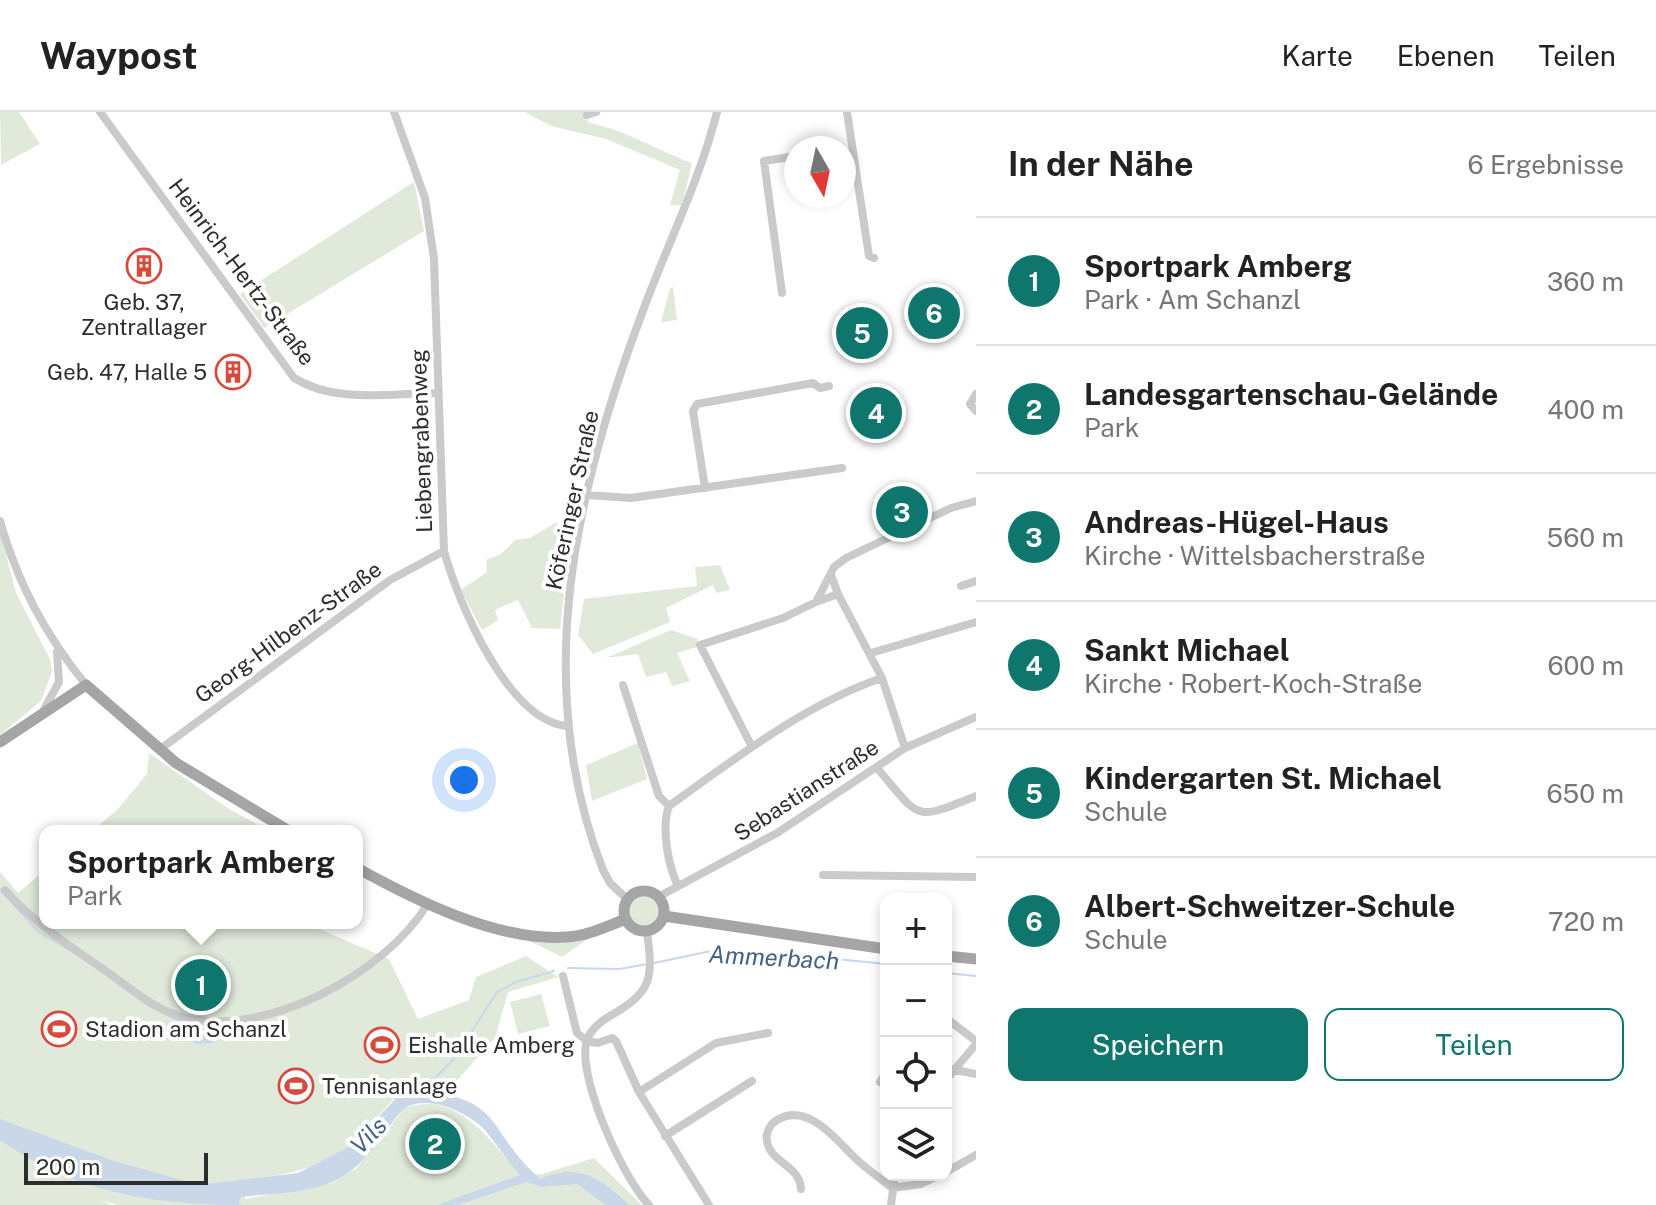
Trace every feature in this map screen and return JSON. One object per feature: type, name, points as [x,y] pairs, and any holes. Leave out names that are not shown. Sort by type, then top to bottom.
[{"type":"main road","points":[[0,742],[86,685],[159,750],[240,804],[278,825]]},
{"type":"main road","points":[[363,871],[427,905],[511,931],[546,937],[580,936],[626,919]]},
{"type":"main road","points":[[642,892],[658,897],[664,916],[660,924],[647,931],[634,929],[626,919],[628,900],[642,892]]},
{"type":"main road","points":[[664,916],[880,948]]},
{"type":"main road","points":[[952,957],[976,959]]},
{"type":"street","name":"Heinrich-Hertz-Straße","points":[[100,112],[294,378],[314,390],[344,394],[436,393]]},
{"type":"street","name":"Liebengrabenweg","points":[[394,112],[425,198],[434,259],[436,393],[444,551],[469,623],[503,675],[532,713],[545,721],[567,726]]},
{"type":"street","name":"Köferinger Straße","points":[[628,900],[610,883],[597,855],[581,801],[567,726],[564,645],[587,495],[619,379],[641,314],[698,180],[717,112]]},
{"type":"street","points":[[847,112],[848,136]]},
{"type":"street","points":[[782,293],[764,161],[784,158]]},
{"type":"street","points":[[856,189],[869,256],[874,258]]},
{"type":"street","points":[[705,488],[693,411],[697,404],[813,383],[820,388],[829,386]]},
{"type":"street","points":[[976,394],[970,404],[976,411]]},
{"type":"street","points":[[587,495],[631,498],[842,468]]},
{"type":"street","points":[[816,602],[834,567],[846,558],[951,508],[976,501]]},
{"type":"street","points":[[0,521],[22,586],[56,647],[86,685]]},
{"type":"street","name":"Georg-Hilbenz-Straße","points":[[159,750],[390,580],[444,551]]},
{"type":"street","points":[[831,575],[882,678],[905,748]]},
{"type":"street","points":[[961,586],[976,581]]},
{"type":"street","points":[[752,747],[720,688],[701,643],[783,618],[838,594]]},
{"type":"street","points":[[871,653],[976,622]]},
{"type":"street","points":[[41,714],[59,682],[56,647]]},
{"type":"street","points":[[677,884],[669,856],[666,818],[669,806],[752,747],[857,686],[882,678]]},
{"type":"street","points":[[623,685],[659,796],[669,806]]},
{"type":"street","name":"Sebastianstraße","points":[[658,897],[677,884],[777,833],[905,748],[976,717]]},
{"type":"street","points":[[877,768],[918,812],[930,815],[976,796]]},
{"type":"street","points":[[823,875],[976,877]]},
{"type":"street","points":[[5,890],[39,925]]},
{"type":"street","points":[[45,929],[147,1001],[185,1018],[202,1021],[260,1015],[290,1007],[333,988],[379,961],[427,905]]},
{"type":"street","points":[[647,931],[650,972],[641,996],[595,1028],[587,1041],[586,1061],[609,1141],[629,1179],[649,1205]]},
{"type":"street","points":[[563,976],[577,1033],[587,1041],[598,1043],[612,1038],[616,1041],[639,1092],[709,1205]]},
{"type":"street","points":[[952,1023],[976,1043],[952,1068]]},
{"type":"street","points":[[639,1092],[716,1043],[768,1033]]},
{"type":"street","points":[[952,1070],[976,1074]]},
{"type":"street","points":[[665,1136],[752,1081]]},
{"type":"street","points":[[801,1189],[794,1171],[767,1145],[766,1133],[773,1123],[794,1116],[807,1117],[839,1138],[854,1157],[892,1188],[927,1181]]},
{"type":"street","points":[[952,1169],[976,1155]]},
{"type":"street","points":[[891,1205],[894,1181]]},
{"type":"shaded area","points":[[0,112],[19,112],[40,144],[1,165]]},
{"type":"shaded area","points":[[525,112],[583,112],[589,123],[627,135],[692,163],[682,205],[670,205],[680,170],[606,139],[551,126]]},
{"type":"shaded area","points":[[414,182],[424,231],[264,328],[240,294]]},
{"type":"shaded area","points":[[673,287],[677,320],[661,322],[670,288]]},
{"type":"shaded area","points":[[557,522],[558,591],[564,594],[560,629],[532,628],[518,600],[495,610],[498,620],[482,630],[461,590],[487,572],[486,560],[501,554],[515,540],[530,538]]},
{"type":"shaded area","points":[[0,531],[16,593],[50,659],[52,672],[41,701],[0,735]]},
{"type":"shaded area","points":[[720,565],[730,590],[716,593],[713,585],[666,608],[670,622],[593,654],[578,635],[584,599],[697,586],[695,567]]},
{"type":"shaded area","points":[[671,630],[698,639],[697,647],[677,653],[690,681],[672,686],[666,672],[646,677],[638,654],[606,658]]},
{"type":"shaded area","points":[[638,743],[647,779],[592,801],[586,765]]},
{"type":"shaded area","points":[[149,753],[226,807],[258,825],[99,825],[118,809],[147,774]]},
{"type":"shaded area","points":[[0,872],[18,893],[39,875],[39,929],[319,929],[389,959],[418,1019],[469,1000],[476,977],[526,956],[558,977],[508,992],[495,1038],[443,1096],[410,1091],[399,1096],[362,1136],[338,1155],[299,1170],[244,1180],[245,1199],[332,1183],[357,1168],[404,1109],[422,1104],[440,1105],[471,1121],[520,1175],[542,1174],[594,1158],[642,1205],[118,1205],[100,1200],[112,1205],[0,1205]]},
{"type":"shaded area","points":[[644,897],[655,901],[659,912],[655,923],[644,927],[633,923],[629,912],[633,901]]},
{"type":"shaded area","points":[[592,936],[562,957],[527,940]]},
{"type":"shaded area","points":[[541,994],[550,1026],[518,1034],[510,1002]]},
{"type":"water","points":[[173,1018],[209,1029],[216,1038],[213,1043],[195,1044]]},
{"type":"water","name":"Vils","points":[[419,1090],[467,1101],[481,1110],[540,1179],[566,1172],[588,1176],[608,1187],[629,1205],[606,1205],[577,1184],[542,1187],[526,1182],[458,1205],[437,1205],[520,1175],[482,1127],[453,1109],[429,1103],[408,1107],[399,1114],[366,1156],[342,1177],[306,1190],[240,1197],[239,1204],[244,1205],[164,1201],[112,1191],[62,1175],[0,1141],[0,1119],[114,1161],[199,1185],[298,1173],[351,1146],[398,1096]]},
{"type":"waterway","points":[[0,890],[38,931],[69,950]]},
{"type":"waterway","name":"Ammerbach","points":[[654,963],[716,950],[729,958],[758,952],[787,962],[816,957],[880,963]]},
{"type":"waterway","name":"Ammerbach","points":[[568,968],[619,969],[648,964]]},
{"type":"waterway","name":"Ammerbach","points":[[422,1091],[454,1059],[497,992],[516,982],[554,971]]},
{"type":"waterway","name":"Ammerbach","points":[[952,974],[976,976]]},
{"type":"waterway","points":[[146,1004],[173,1018]]},
{"type":"place","name":"Geb. 37, Zentrallager","points":[[144,266]]},
{"type":"place","name":"Albert-Schweitzer-Schule","points":[[934,313]]},
{"type":"place","name":"Kindergarten St. Michael","points":[[862,333]]},
{"type":"place","name":"Geb. 47, Halle 5","points":[[233,372]]},
{"type":"place","name":"Sankt Michael","points":[[876,413]]},
{"type":"place","name":"Andreas-Hügel-Haus","points":[[902,512]]},
{"type":"place","name":"Sportpark Amberg","points":[[201,985]]},
{"type":"place","name":"Stadion am Schanzl","points":[[59,1029]]},
{"type":"place","name":"Eishalle Amberg","points":[[382,1045]]},
{"type":"place","name":"Tennisanlage","points":[[296,1086]]},
{"type":"place","name":"Landesgartenschau-Gelände","points":[[435,1144]]}]
